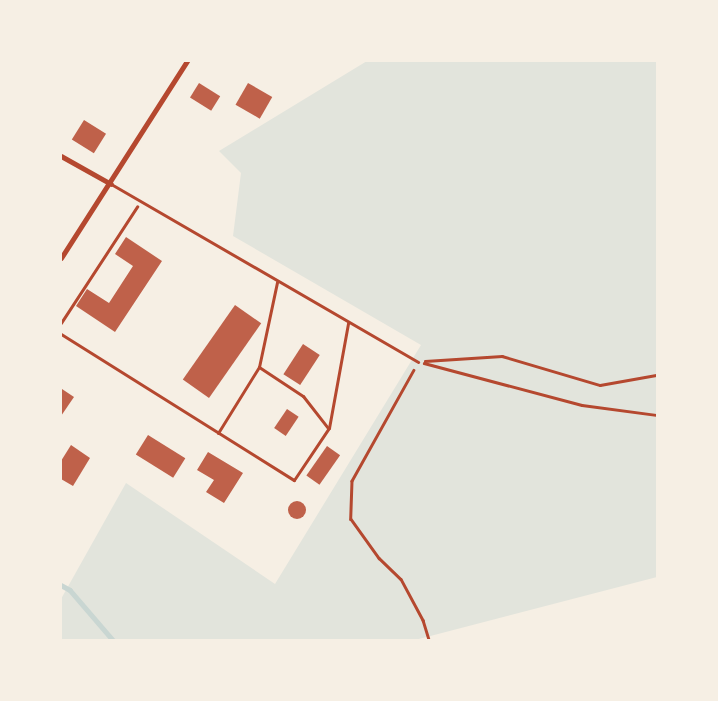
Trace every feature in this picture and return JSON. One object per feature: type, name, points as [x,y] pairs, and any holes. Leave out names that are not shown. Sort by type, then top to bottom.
[{"type":"street","points":[[61,258],[111,184],[187,61]]},
{"type":"street","points":[[61,156],[111,184]]},
{"type":"lane","points":[[111,184],[277,282],[418,362]]},
{"type":"lane","points":[[218,433],[259,367],[277,282]]},
{"type":"lane","points":[[61,334],[294,480],[329,428],[348,323]]},
{"type":"lane","points":[[259,367],[303,396],[329,428]]},
{"type":"path","points":[[61,323],[141,202]]},
{"type":"path","points":[[418,362],[502,356],[600,385],[657,375]]},
{"type":"path","points":[[418,362],[582,405],[657,415]]},
{"type":"path","points":[[418,362],[352,481],[351,519],[379,558],[401,579],[423,620],[429,640]]},
{"type":"shaded area","points":[[367,61],[657,61],[657,577],[415,640],[61,640],[61,599],[126,483],[275,584],[421,345],[233,236],[241,173],[219,151]]},
{"type":"building","points":[[199,83],[220,96],[211,111],[190,97]]},
{"type":"building","points":[[248,83],[272,97],[260,119],[236,105]]},
{"type":"building","points":[[84,120],[106,134],[94,153],[72,140]]},
{"type":"building","points":[[126,237],[162,261],[115,332],[76,306],[87,289],[109,303],[133,266],[115,254]]},
{"type":"building","points":[[235,305],[261,323],[209,398],[183,380]]},
{"type":"building","points":[[303,344],[320,355],[300,385],[283,374]]},
{"type":"building","points":[[61,390],[74,397],[61,416]]},
{"type":"building","points":[[287,409],[299,417],[286,436],[274,428]]},
{"type":"building","points":[[148,435],[185,458],[173,478],[136,455]]},
{"type":"building","points":[[71,445],[90,458],[73,486],[61,479],[61,461]]},
{"type":"building","points":[[327,446],[340,455],[319,485],[306,475]]},
{"type":"building","points":[[208,452],[243,473],[224,503],[206,492],[214,480],[197,470]]},
{"type":"building","points":[[293,501],[301,501],[306,506],[304,517],[293,519],[288,514],[288,506]]},
{"type":"waterway","points":[[61,585],[70,590],[113,640]]}]
